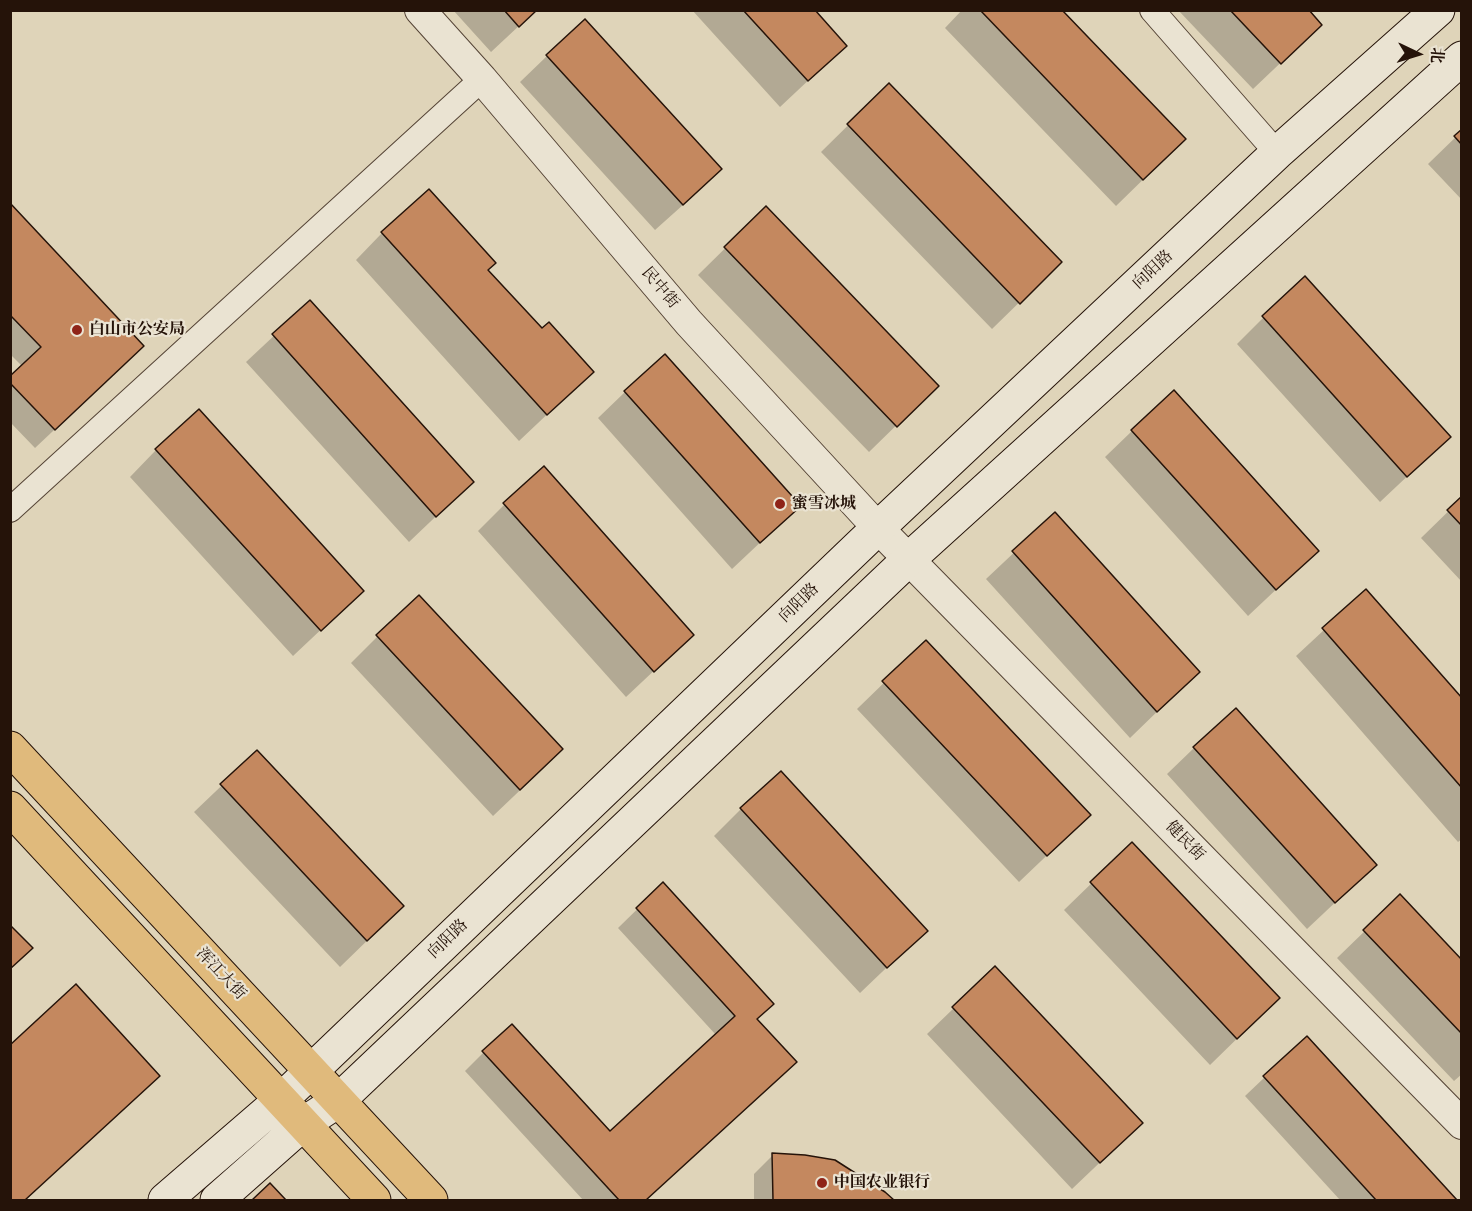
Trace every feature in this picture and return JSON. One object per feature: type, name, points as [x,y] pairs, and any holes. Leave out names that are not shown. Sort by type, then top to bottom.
[{"type":"main road","name":"向阳路","points":[[165,1200],[282,1099],[878,528],[1277,153],[1438,10]]},
{"type":"main road","points":[[217,1200],[303,1124],[338,1101],[909,559],[1461,58]]},
{"type":"main road","name":"浑江大街","points":[[10,748],[431,1200]]},
{"type":"main road","points":[[10,807],[374,1200]]},
{"type":"street","name":"民中街","points":[[420,10],[482,79],[690,323],[909,559]]},
{"type":"street","points":[[1152,10],[1277,153]]},
{"type":"street","points":[[10,510],[482,79]]},
{"type":"street","name":"健民街","points":[[909,559],[1461,1124]]},
{"type":"building","points":[[504,10],[537,10],[519,27]]},
{"type":"building","points":[[743,10],[815,10],[847,46],[808,81]]},
{"type":"building","points":[[980,10],[1062,10],[1186,139],[1143,180]]},
{"type":"building","points":[[1230,10],[1309,10],[1322,25],[1281,64]]},
{"type":"building","points":[[585,19],[722,169],[683,205],[546,55]]},
{"type":"building","points":[[889,83],[1062,262],[1020,304],[847,124]]},
{"type":"building","points":[[1462,129],[1462,145],[1454,136]]},
{"type":"building","points":[[429,189],[496,263],[488,270],[542,328],[549,322],[594,372],[547,415],[381,232]]},
{"type":"building","name":"白山市公安局","points":[[10,203],[144,346],[55,430],[10,383],[10,376],[41,347],[10,315]]},
{"type":"building","points":[[766,206],[939,386],[897,427],[724,247]]},
{"type":"building","points":[[1305,276],[1451,437],[1407,477],[1262,316]]},
{"type":"building","points":[[310,300],[474,482],[436,517],[272,334]]},
{"type":"building","points":[[665,354],[801,506],[760,543],[624,391]]},
{"type":"building","points":[[1174,390],[1319,551],[1276,590],[1131,430]]},
{"type":"building","points":[[199,409],[364,591],[321,631],[155,449]]},
{"type":"building","points":[[544,466],[694,635],[654,672],[503,503]]},
{"type":"building","points":[[1462,496],[1462,526],[1447,510]]},
{"type":"building","points":[[1055,512],[1200,672],[1157,712],[1012,551]]},
{"type":"building","points":[[1366,589],[1462,698],[1462,788],[1322,628]]},
{"type":"building","points":[[419,595],[563,749],[520,790],[376,635]]},
{"type":"building","points":[[926,640],[1091,815],[1047,856],[882,681]]},
{"type":"building","points":[[1236,708],[1377,865],[1335,903],[1193,747]]},
{"type":"building","points":[[257,750],[404,906],[367,941],[220,784]]},
{"type":"building","points":[[781,771],[928,931],[887,968],[740,808]]},
{"type":"building","points":[[1132,842],[1280,998],[1237,1039],[1090,882]]},
{"type":"building","points":[[663,882],[774,1004],[757,1019],[797,1062],[646,1200],[619,1200],[482,1051],[512,1024],[610,1131],[735,1016],[636,908]]},
{"type":"building","points":[[1400,894],[1462,960],[1462,1034],[1363,930]]},
{"type":"building","points":[[10,925],[33,948],[10,969]]},
{"type":"building","points":[[995,966],[1143,1123],[1100,1163],[952,1007]]},
{"type":"building","points":[[76,984],[160,1076],[25,1200],[10,1200],[10,1045]]},
{"type":"building","points":[[1307,1036],[1457,1200],[1376,1200],[1263,1076]]},
{"type":"building","name":"中国农业银行","points":[[772,1153],[835,1160],[894,1200],[773,1200]]},
{"type":"building","points":[[270,1183],[286,1200],[252,1200]]},
{"type":"place","name":"白山市公安局","points":[[77,330]]},
{"type":"place","name":"蜜雪冰城","points":[[780,504]]},
{"type":"place","name":"中国农业银行","points":[[822,1183]]}]
